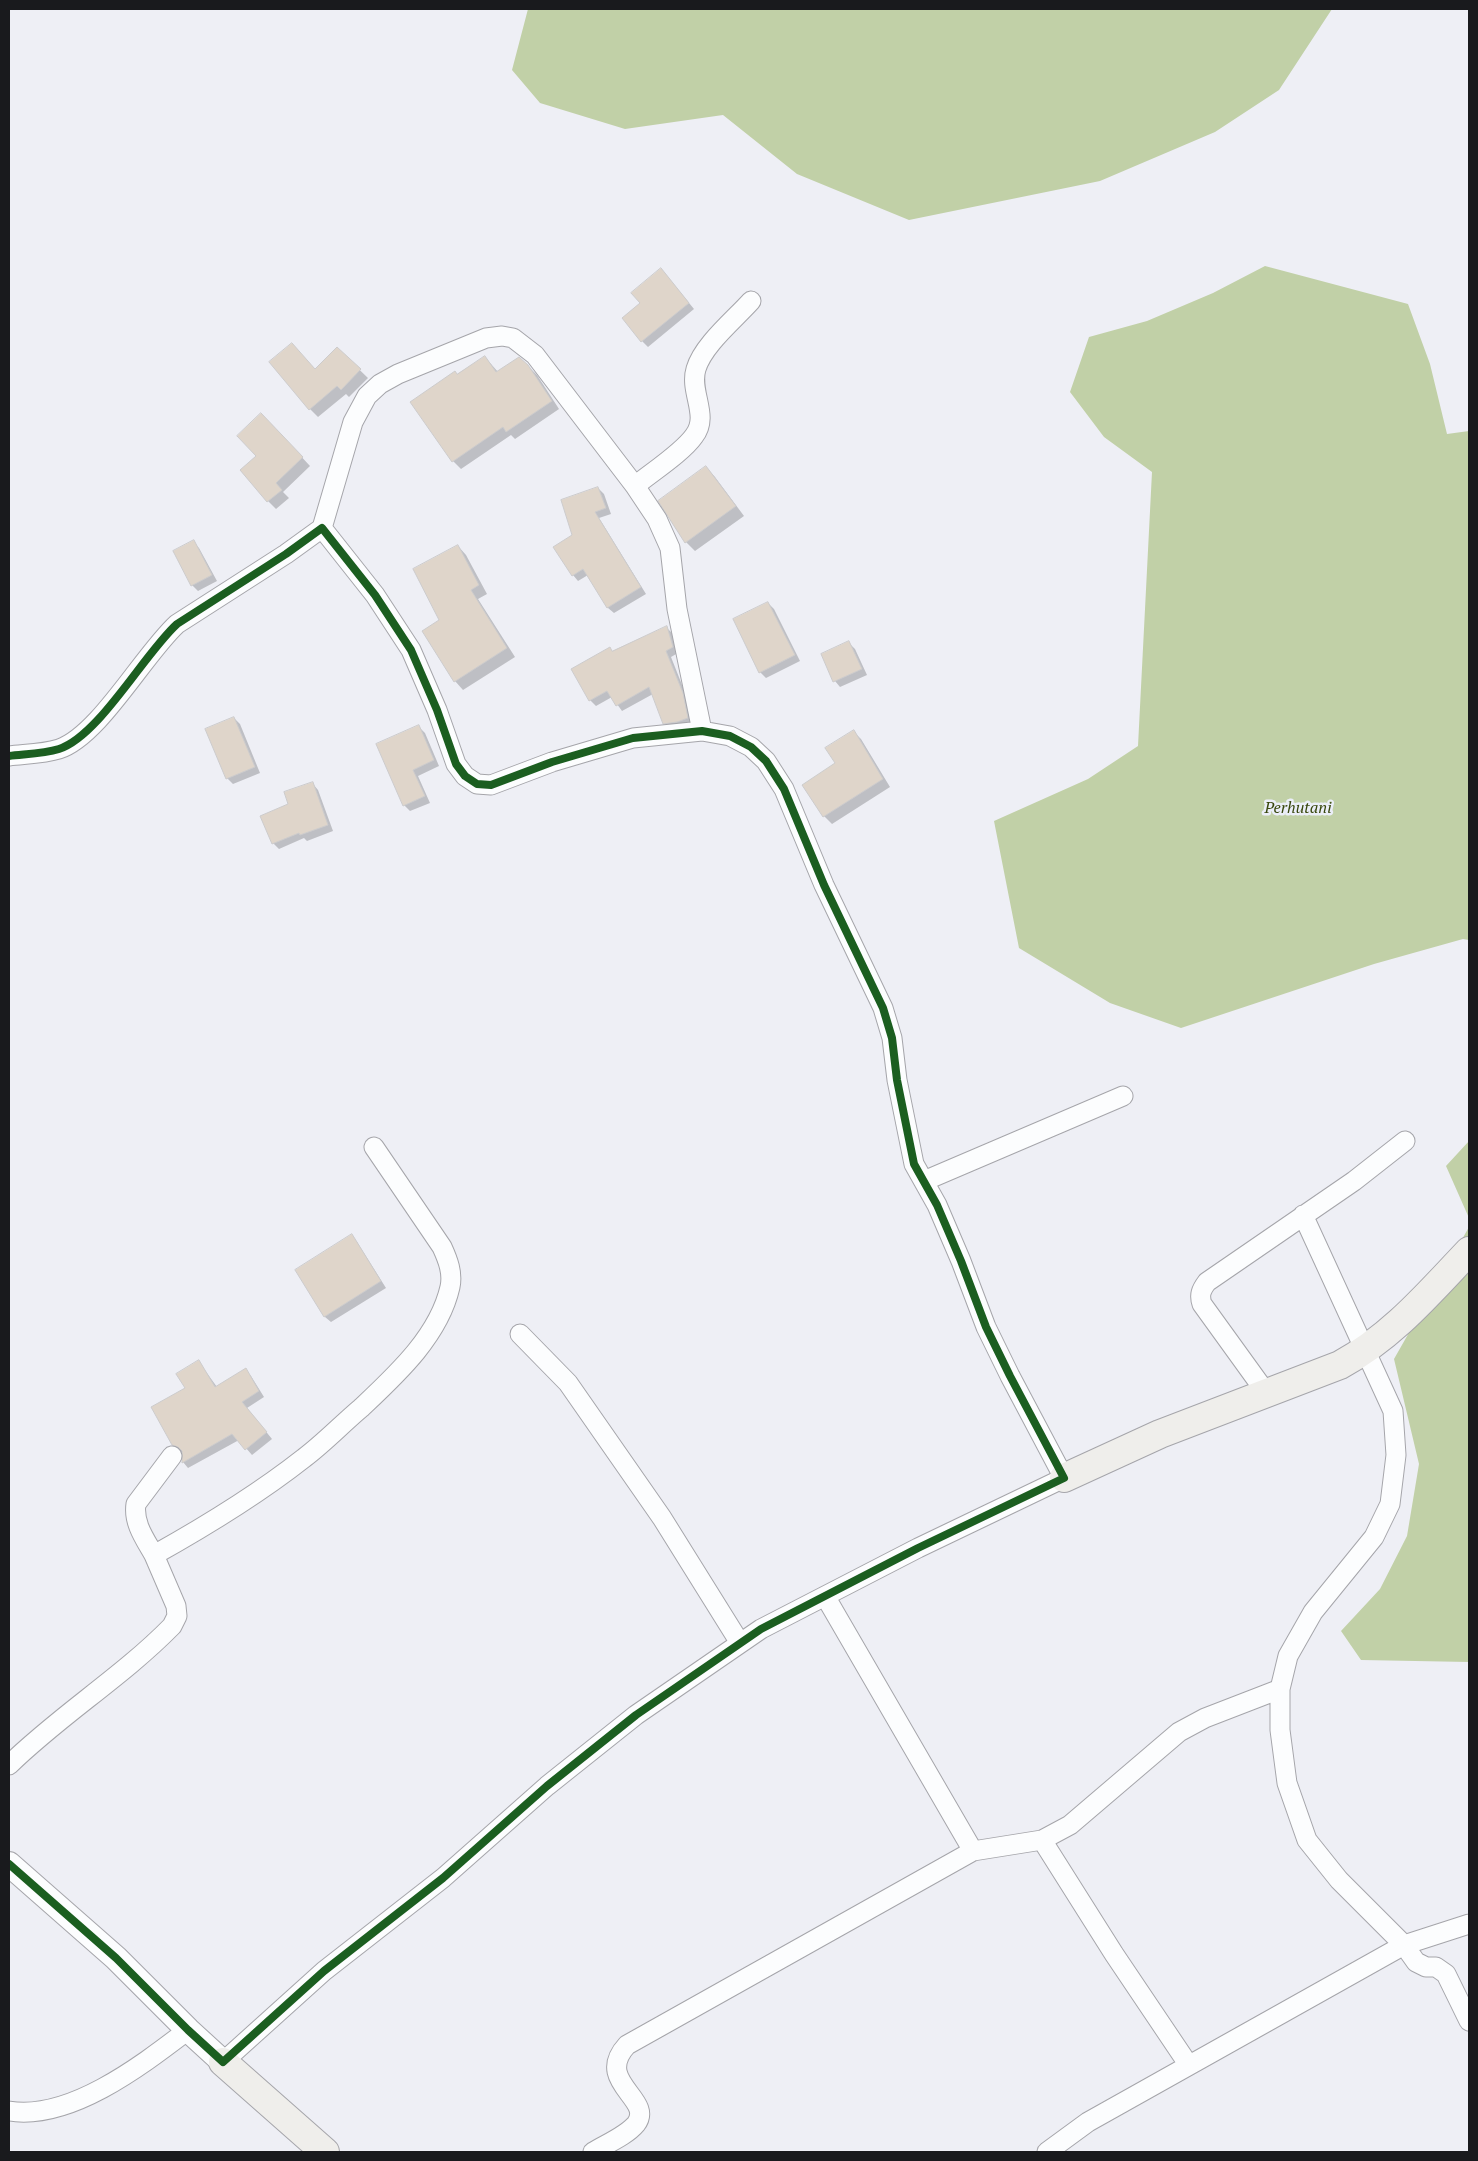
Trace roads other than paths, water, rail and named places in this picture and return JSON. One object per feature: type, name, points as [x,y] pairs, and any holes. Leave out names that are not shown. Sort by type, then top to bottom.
[{"type":"main road","points":[[1064,1478],[1160,1434],[1340,1365],[1365,1352],[1390,1332],[1469,1251]]},
{"type":"main road","points":[[223,2062],[325,2152]]},
{"type":"street","points":[[635,486],[695,436],[701,420],[694,384],[695,370],[702,354],[751,301]]},
{"type":"street","points":[[9,756],[58,749],[81,736],[130,681],[167,634],[178,624],[286,554],[322,528],[353,422],[367,396],[380,384],[398,374],[486,338],[502,336],[513,338],[535,355],[635,486],[657,519],[670,548],[678,609],[702,731]]},
{"type":"street","points":[[9,1864],[116,1958],[223,2062],[324,1972],[443,1878],[547,1786],[636,1715],[761,1628],[958,1528],[1064,1478],[998,1352],[951,1237],[914,1164],[897,1080],[892,1038],[883,1008],[824,886],[784,789],[766,761],[751,747],[730,736],[702,731],[633,738],[552,762],[491,785],[477,784],[465,776],[456,764],[437,710],[411,650],[375,595],[322,528]]},
{"type":"street","points":[[924,1181],[1123,1096]]},
{"type":"street","points":[[1266,1394],[1202,1304],[1200,1296],[1202,1288],[1207,1282],[1354,1181],[1405,1141]]},
{"type":"street","points":[[154,1556],[220,1518],[304,1458],[387,1383],[419,1347],[441,1316],[450,1286],[448,1260],[442,1247],[374,1147]]},
{"type":"street","points":[[1303,1215],[1393,1410],[1396,1455],[1390,1504],[1374,1537],[1313,1612],[1288,1656],[1280,1689],[1280,1730],[1287,1783],[1307,1840],[1338,1880],[1404,1945],[1420,1966],[1436,1967],[1446,1974],[1469,2021]]},
{"type":"street","points":[[520,1334],[568,1383],[662,1518],[740,1643]]},
{"type":"street","points":[[9,1764],[28,1746],[120,1672],[172,1626],[177,1616],[176,1606],[154,1556],[136,1522],[134,1513],[136,1504],[172,1456]]},
{"type":"street","points":[[825,1596],[973,1851]]},
{"type":"street","points":[[593,2152],[635,2125],[639,2118],[638,2108],[615,2067],[619,2054],[627,2045],[973,1851],[1042,1840],[1070,1825],[1180,1732],[1205,1718],[1280,1689]]},
{"type":"street","points":[[1042,1840],[1114,1954],[1188,2064]]},
{"type":"street","points":[[1047,2152],[1088,2122],[1188,2064],[1293,2008],[1404,1945],[1469,1924]]},
{"type":"street","points":[[9,2111],[50,2109],[92,2093],[127,2075],[188,2030]]},
{"type":"park label","name":"Perhutani","points":[[1298,808]]}]
